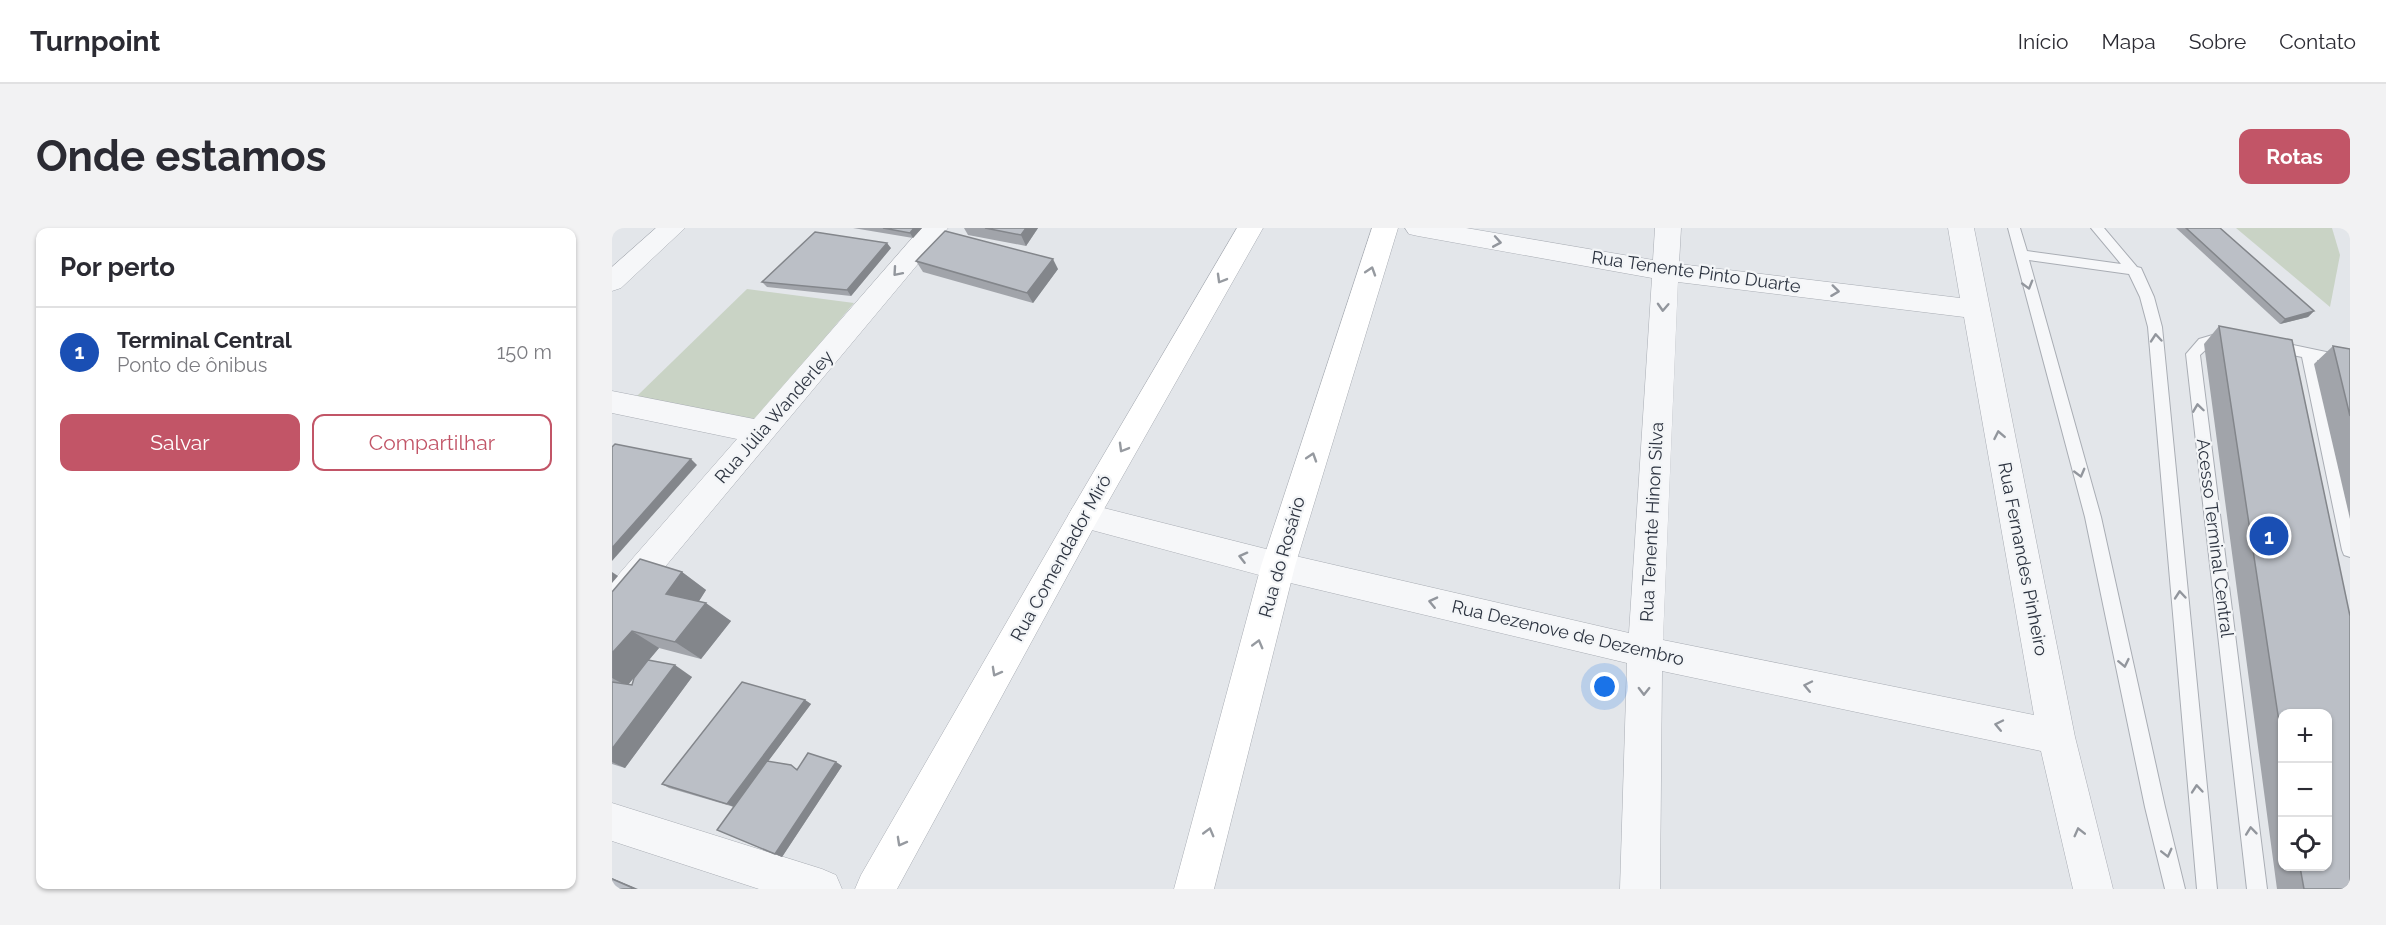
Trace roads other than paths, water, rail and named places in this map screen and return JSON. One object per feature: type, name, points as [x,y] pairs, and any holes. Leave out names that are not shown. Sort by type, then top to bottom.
[{"type":"main road","name":"Rua Comendador Miró","points":[[875,889],[1084,516],[1250,228]]},
{"type":"main road","name":"Rua do Rosário","points":[[1194,889],[1278,566],[1385,228]]},
{"type":"street","points":[[612,282],[672,228]]},
{"type":"street","name":"Rua Júlia Wanderley","points":[[612,606],[935,228]]},
{"type":"street","name":"Rua Tenente Pinto Duarte","points":[[1418,228],[1665,271],[1976,309]]},
{"type":"street","name":"Rua Tenente Hinon Silva","points":[[1640,889],[1645,652],[1668,228]]},
{"type":"street","name":"Rua Fernandes Pinheiro","points":[[1961,228],[2056,737],[2093,889]]},
{"type":"street","points":[[612,402],[761,432]]},
{"type":"street","name":"Rua Dezenove de Dezembro","points":[[1084,516],[1278,566],[1645,652],[2056,737]]},
{"type":"street","points":[[612,822],[822,889]]},
{"type":"lane","points":[[2014,228],[2093,517],[2155,807],[2175,889]]},
{"type":"lane","points":[[2097,228],[2136,271],[2151,302],[2207,889]]},
{"type":"lane","points":[[2020,254],[2136,271]]},
{"type":"lane","name":"Acesso Terminal Central","points":[[2257,889],[2235,686],[2193,354],[2200,343],[2214,337],[2350,362]]},
{"type":"lane","points":[[2278,347],[2283,369]]},
{"type":"lane","points":[[2308,353],[2350,550]]},
{"type":"place","name":"Terminal Central","points":[[2269,536]]}]
